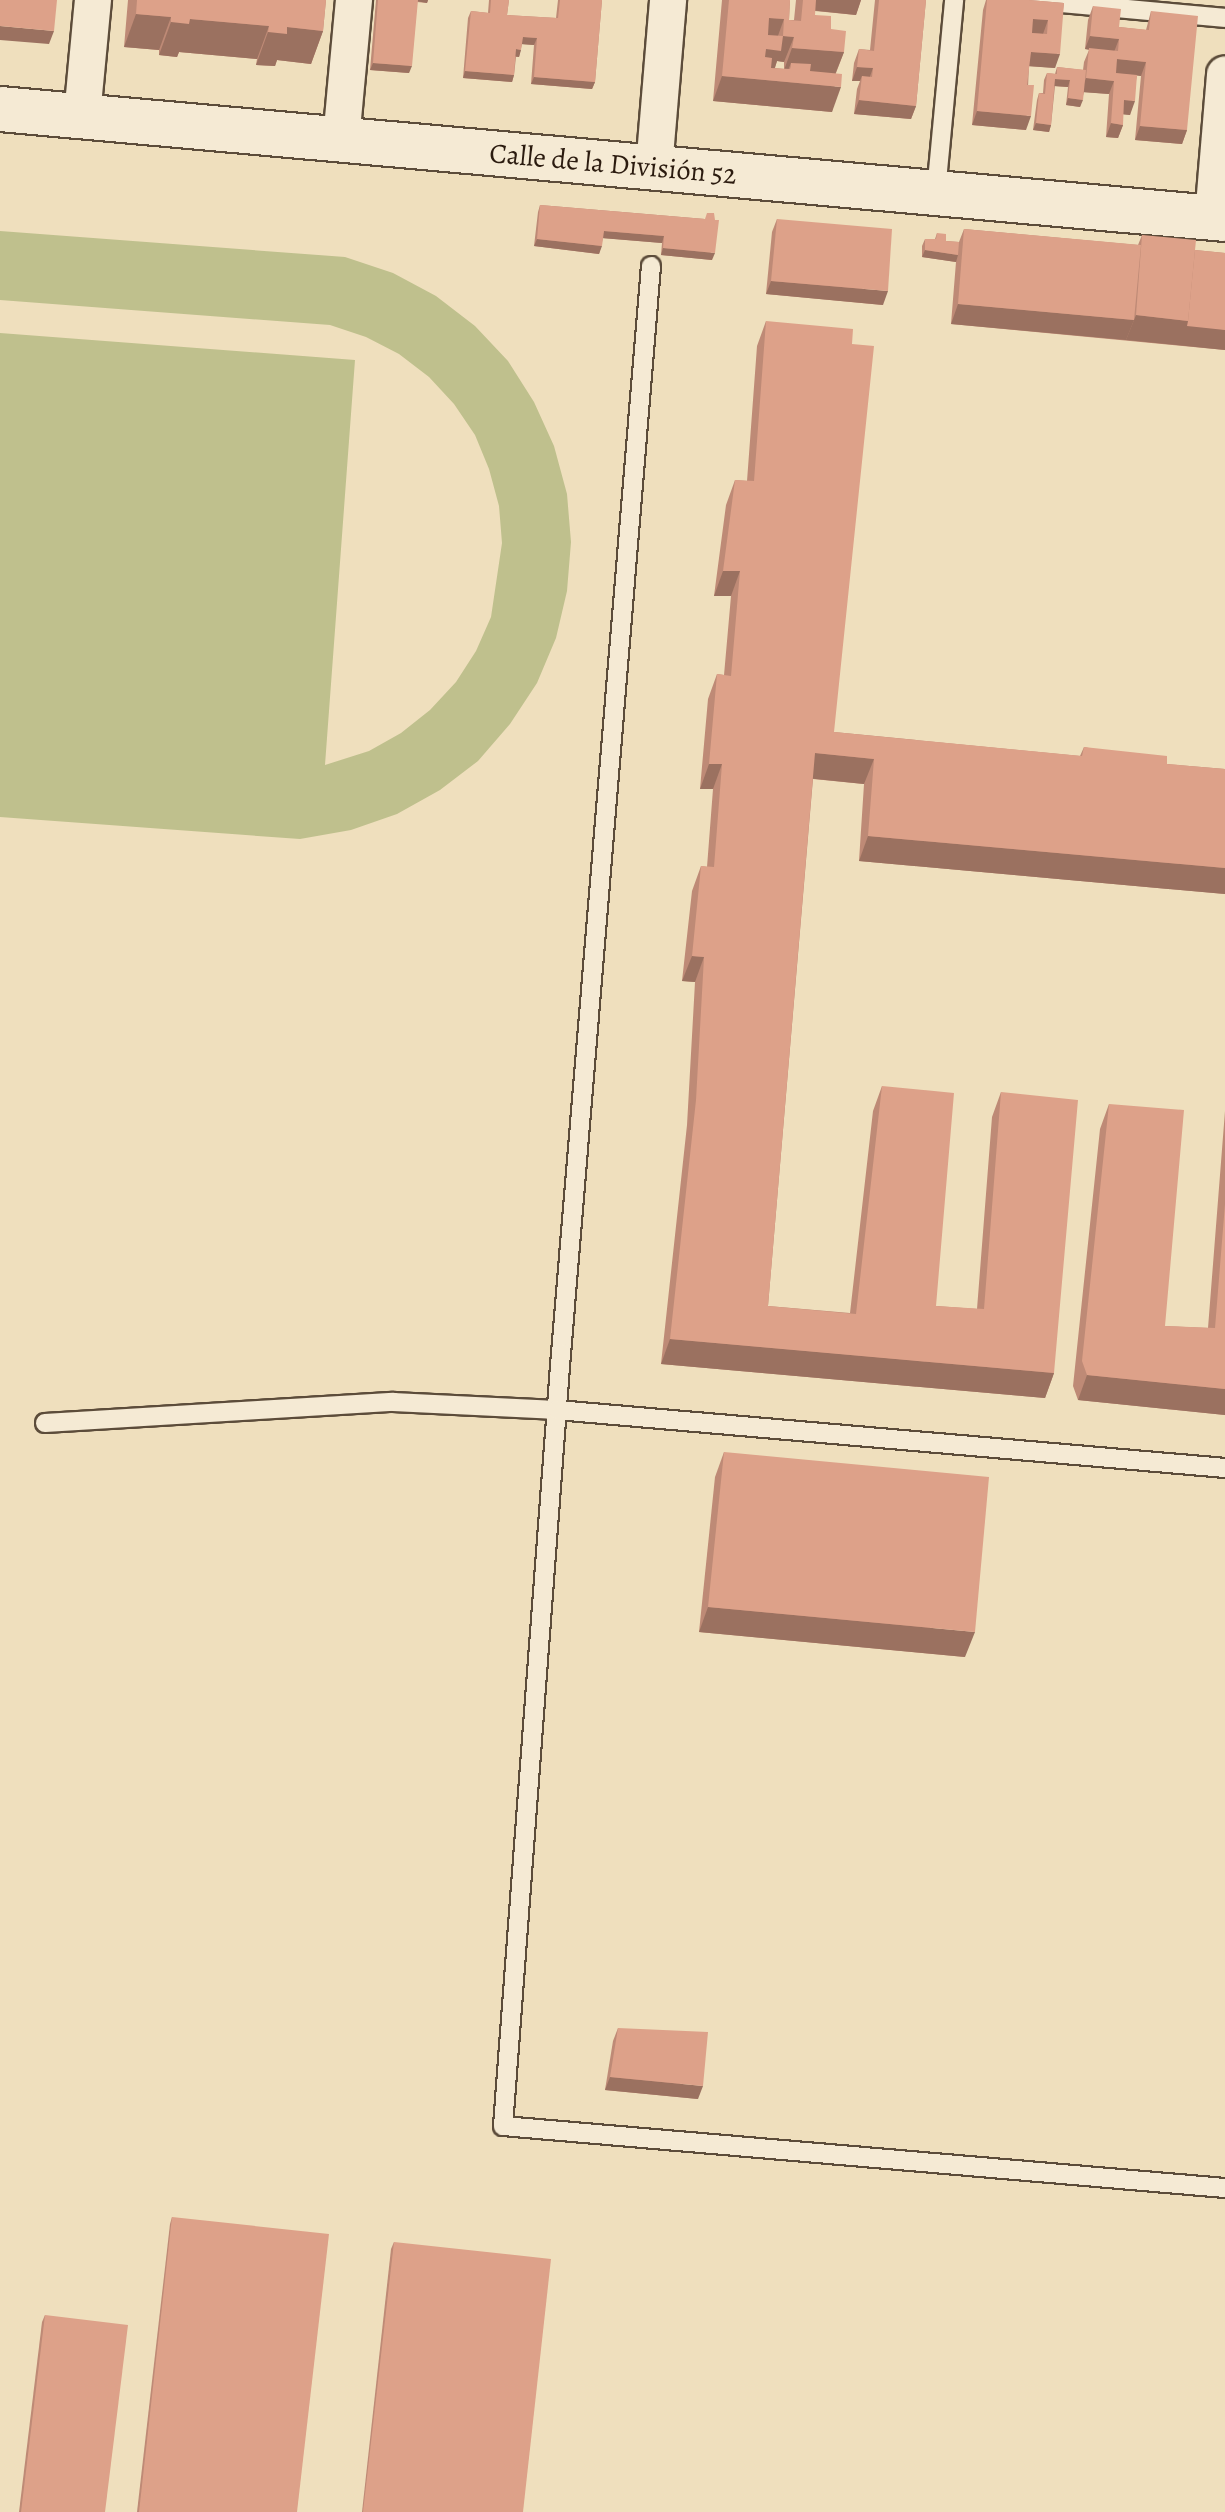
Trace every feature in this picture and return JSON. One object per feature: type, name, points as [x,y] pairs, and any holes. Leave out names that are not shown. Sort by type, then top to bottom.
[{"type":"main road","name":"Calle de la División 52","points":[[0,109],[1219,219]]},
{"type":"street","points":[[82,116],[93,0]]},
{"type":"street","points":[[341,140],[354,0]]},
{"type":"street","points":[[654,168],[668,0]]},
{"type":"street","points":[[1219,219],[1225,75]]},
{"type":"lane","points":[[936,193],[954,0]]},
{"type":"lane","points":[[1029,0],[1111,4],[1225,18]]},
{"type":"lane","points":[[651,266],[557,1410],[503,2126],[1225,2188]]},
{"type":"lane","points":[[45,1423],[393,1402],[557,1410],[1225,1468]]},
{"type":"green space","points":[[0,231],[345,257],[393,273],[436,296],[475,326],[508,361],[534,402],[554,446],[567,494],[571,542],[567,591],[556,638],[537,683],[510,724],[478,761],[440,790],[397,814],[351,830],[300,839],[0,817],[0,333],[355,360],[325,765],[369,751],[401,733],[430,710],[456,682],[476,651],[491,617],[502,543],[499,506],[475,435],[454,404],[429,377],[399,354],[366,337],[330,325],[0,300]]},
{"type":"building","points":[[0,0],[57,0],[54,31],[0,26]]},
{"type":"building","points":[[137,0],[326,0],[323,31],[287,27],[287,34],[268,32],[269,26],[190,19],[189,24],[171,22],[171,17],[136,14]]},
{"type":"building","points":[[378,0],[418,0],[412,66],[373,63]]},
{"type":"building","points":[[491,0],[509,0],[507,15],[558,18],[560,0],[602,0],[595,82],[534,77],[537,38],[523,37],[521,50],[516,49],[514,75],[465,71],[471,11],[490,13]]},
{"type":"building","points":[[729,0],[790,0],[789,20],[801,21],[803,0],[816,0],[815,15],[831,16],[831,29],[846,31],[844,52],[792,48],[794,37],[783,36],[781,51],[766,49],[765,57],[772,58],[771,68],[790,69],[791,63],[811,64],[810,71],[842,74],[841,87],[722,76]],"holes":[[[769,18],[784,19],[783,36],[768,35]]]},
{"type":"building","points":[[879,0],[926,0],[916,106],[859,100],[862,76],[872,77],[873,68],[857,67],[859,49],[874,51]]},
{"type":"building","points":[[987,0],[1064,3],[1060,54],[1031,52],[1027,85],[1034,85],[1031,116],[977,111]],"holes":[[[1033,19],[1048,20],[1047,34],[1032,33]]]},
{"type":"building","points":[[1093,6],[1121,9],[1119,27],[1149,30],[1151,11],[1198,16],[1187,130],[1140,126],[1146,62],[1117,59],[1116,73],[1137,75],[1135,101],[1124,100],[1123,125],[1111,123],[1114,81],[1086,78],[1089,48],[1118,51],[1119,39],[1090,36]]},
{"type":"building","points":[[1057,67],[1086,70],[1083,100],[1068,98],[1070,80],[1055,79],[1051,125],[1036,123],[1039,93],[1045,94],[1047,73],[1057,74]]},
{"type":"building","points":[[540,205],[705,219],[707,213],[714,213],[715,220],[719,220],[715,253],[663,248],[664,236],[604,231],[602,246],[537,239]]},
{"type":"building","points":[[777,219],[892,229],[888,291],[771,281]]},
{"type":"building","points":[[964,229],[1141,245],[1134,320],[958,304]]},
{"type":"building","points":[[937,233],[946,234],[946,241],[959,242],[958,255],[925,250],[925,239],[936,239]]},
{"type":"building","points":[[1142,235],[1196,240],[1188,321],[1136,315]]},
{"type":"building","points":[[1195,250],[1225,253],[1225,330],[1187,326]]},
{"type":"building","points":[[766,321],[853,329],[852,344],[874,346],[834,732],[1082,756],[1084,747],[1167,756],[1167,764],[1225,769],[1225,868],[868,836],[874,759],[815,753],[768,1306],[856,1314],[882,1086],[954,1093],[936,1306],[984,1309],[1001,1092],[1078,1100],[1054,1373],[670,1339],[696,1100],[704,957],[692,956],[701,866],[714,867],[722,764],[709,764],[717,674],[731,676],[740,571],[723,571],[735,480],[754,481]]},
{"type":"building","points":[[1109,1104],[1184,1110],[1165,1326],[1215,1328],[1225,1204],[1225,1389],[1087,1375],[1082,1361]]},
{"type":"building","points":[[724,1452],[989,1477],[975,1632],[708,1607]]},
{"type":"building","points":[[618,2028],[708,2032],[703,2086],[610,2077]]},
{"type":"building","points":[[172,2217],[329,2234],[297,2512],[139,2512]]},
{"type":"building","points":[[394,2242],[551,2259],[523,2512],[363,2512]]},
{"type":"building","points":[[45,2315],[128,2325],[105,2512],[21,2512]]}]
